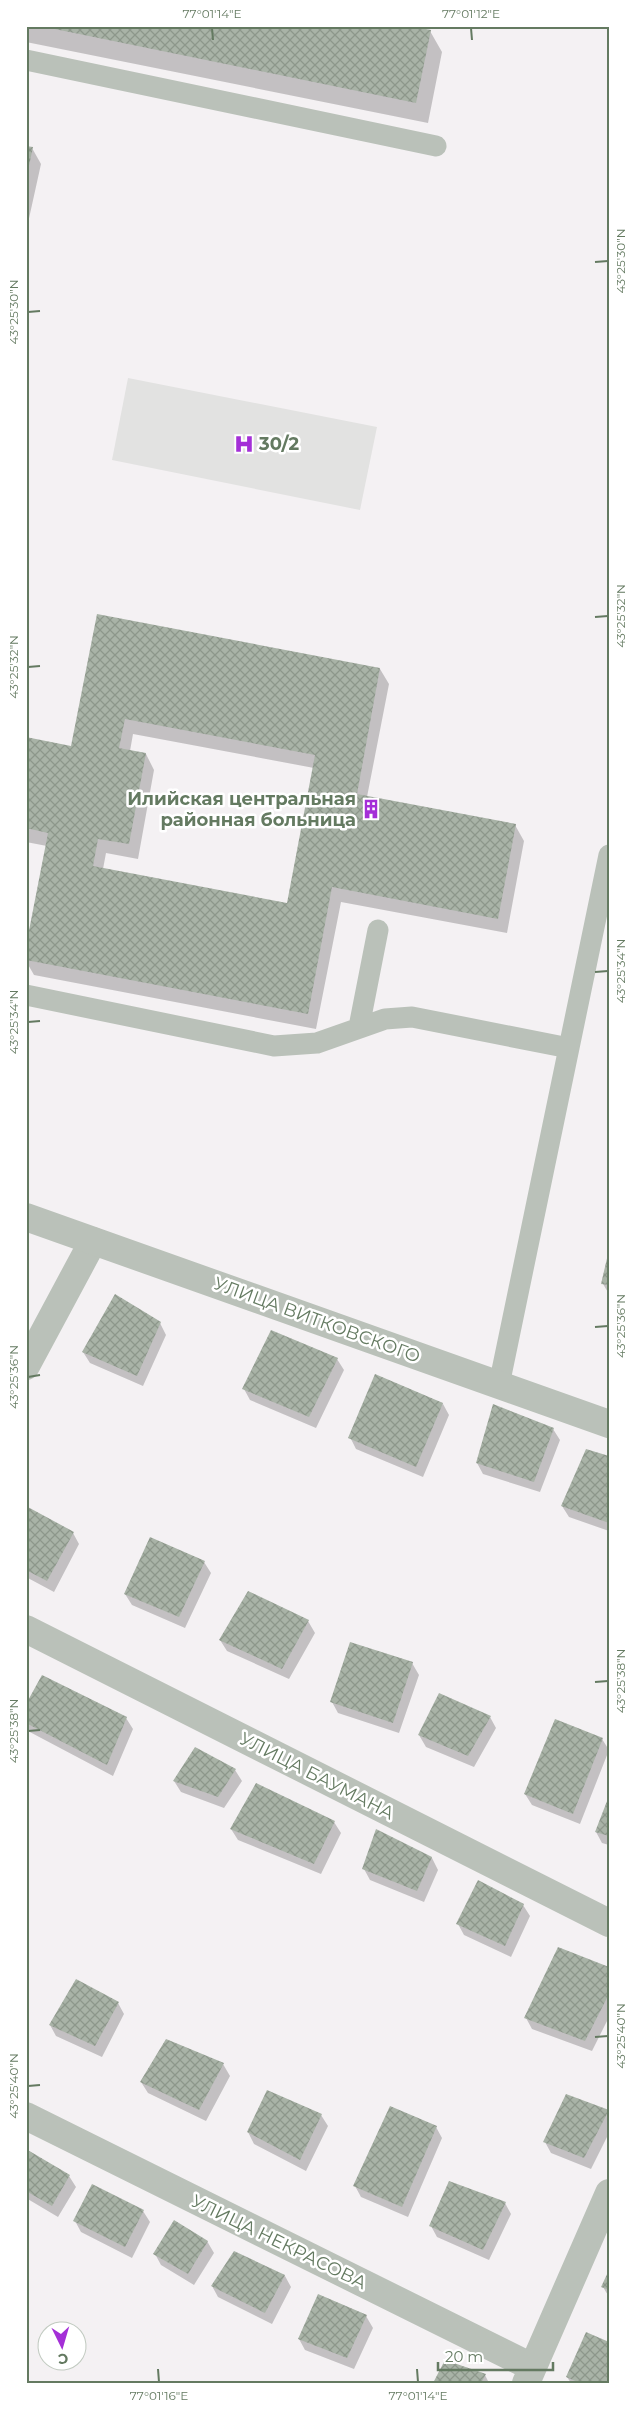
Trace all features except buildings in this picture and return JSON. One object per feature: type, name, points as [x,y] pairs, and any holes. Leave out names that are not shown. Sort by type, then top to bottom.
[{"type":"street","name":"УЛИЦА ВИТКОВСКОГО","points":[[26,1217],[609,1424]]},
{"type":"street","points":[[26,1366],[93,1241]]},
{"type":"street","name":"УЛИЦА БАУМАНА","points":[[26,1629],[609,1922]]},
{"type":"street","name":"УЛИЦА НЕКРАСОВА","points":[[26,2116],[529,2375]]},
{"type":"street","points":[[529,2375],[609,2193]]},
{"type":"lane","points":[[26,60],[436,146]]},
{"type":"lane","points":[[499,1385],[609,855]]},
{"type":"lane","points":[[359,1026],[378,930]]},
{"type":"lane","points":[[26,995],[274,1046],[317,1043],[385,1018],[412,1018],[569,1048]]},
{"type":"shaded area","name":"30/2","points":[[128,378],[377,427],[360,510],[112,460]]},
{"type":"place","name":"30/2","points":[[244,444]]},
{"type":"place","name":"Илийская центральная районная больница","points":[[371,809]]}]
